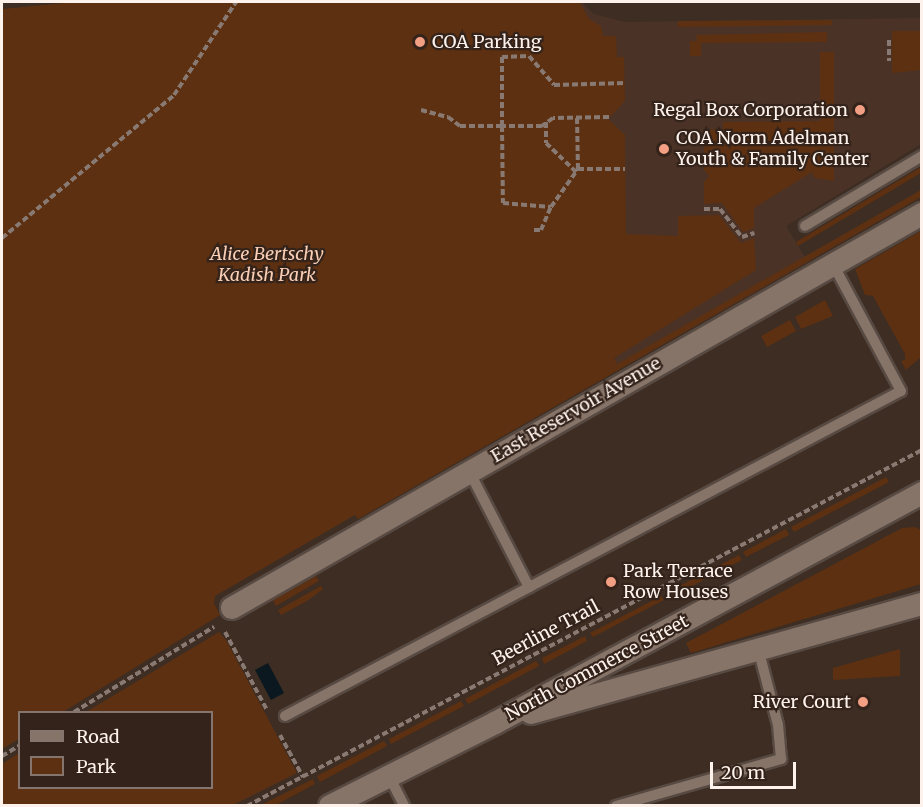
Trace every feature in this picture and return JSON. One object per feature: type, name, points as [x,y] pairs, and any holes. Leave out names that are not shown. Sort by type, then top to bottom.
[{"type":"street","name":"East Reservoir Avenue","points":[[232,608],[921,214]]},
{"type":"street","name":"North Commerce Street","points":[[330,806],[495,723],[921,493]]},
{"type":"street","name":"North Commerce Street","points":[[495,723],[759,652],[921,604]]},
{"type":"lane","points":[[805,226],[921,156]]},
{"type":"lane","points":[[285,716],[901,391],[833,264]]},
{"type":"lane","points":[[469,471],[529,587]]},
{"type":"lane","points":[[616,806],[782,759],[778,725],[759,652]]},
{"type":"lane","points":[[389,776],[404,806]]},
{"type":"path","points":[[2,238],[174,95],[236,2]]},
{"type":"path","points":[[889,39],[889,62]]},
{"type":"path","points":[[551,207],[503,203],[502,57],[529,56],[554,85],[625,83]]},
{"type":"path","points":[[421,110],[448,117],[460,126],[542,126],[553,118],[609,117]]},
{"type":"path","points":[[534,230],[541,230],[551,207],[579,170],[579,118]]},
{"type":"path","points":[[546,122],[546,143],[579,170],[626,169]]},
{"type":"path","points":[[704,209],[720,209],[742,237],[754,233]]},
{"type":"path","name":"Beerline Trail","points":[[247,806],[921,450]]},
{"type":"path","points":[[885,469],[889,475]]},
{"type":"path","points":[[76,711],[220,623],[232,608]]},
{"type":"path","points":[[230,640],[272,719]]},
{"type":"path","points":[[277,729],[303,777]]},
{"type":"path","points":[[2,756],[18,747]]},
{"type":"shaded area","points":[[581,2],[594,14],[625,22],[921,18],[921,144],[786,226],[808,262],[619,369],[580,284]]},
{"type":"shaded area","points":[[268,663],[284,693],[271,700],[255,670]]},
{"type":"green space","name":"Alice Bertschy Kadish Park","points":[[75,2],[580,2],[589,19],[601,26],[603,36],[616,36],[617,57],[624,57],[625,101],[608,119],[625,135],[626,234],[678,236],[678,216],[719,215],[741,243],[754,238],[756,270],[614,358],[617,364],[921,190],[921,197],[358,519],[355,515],[215,596],[214,603],[220,615],[65,711],[18,711],[18,740],[2,749],[2,9]]},
{"type":"green space","points":[[831,20],[833,25],[678,27],[678,21]]},
{"type":"green space","points":[[892,31],[921,31],[921,70],[892,73]]},
{"type":"green space","points":[[827,32],[827,42],[701,43],[701,56],[690,56],[690,41],[697,41],[696,35]]},
{"type":"green space","points":[[820,52],[834,52],[834,181],[815,178],[812,172],[754,208],[754,228],[743,232],[722,203],[704,204],[704,182],[709,176],[704,170],[704,130],[723,129],[723,122],[820,121]]},
{"type":"green space","points":[[921,167],[921,173],[798,246],[796,242]]},
{"type":"green space","points":[[921,231],[921,357],[906,370],[901,361],[905,360],[905,354],[873,296],[865,295],[855,269]]},
{"type":"green space","points":[[825,300],[833,316],[801,329],[795,317]]},
{"type":"green space","points":[[790,320],[796,331],[767,347],[761,336]]},
{"type":"green space","points":[[886,477],[889,482],[794,532],[791,527]]},
{"type":"green space","points":[[915,527],[921,530],[921,584],[691,653],[686,643],[902,528]]},
{"type":"green space","points":[[786,529],[789,535],[746,557],[743,552]]},
{"type":"green space","points":[[739,555],[742,560],[669,598],[666,593]]},
{"type":"green space","points":[[316,576],[319,581],[276,606],[273,600]]},
{"type":"green space","points":[[321,586],[323,589],[307,601],[281,615],[278,610]]},
{"type":"green space","points":[[661,596],[664,600],[593,637],[590,633]]},
{"type":"green space","points":[[219,632],[226,640],[297,773],[233,805],[2,805],[2,764],[18,754],[18,789],[213,789],[213,711],[88,711]]},
{"type":"green space","points":[[585,636],[587,641],[544,664],[542,658]]},
{"type":"green space","points":[[900,649],[900,676],[833,680],[833,668]]},
{"type":"green space","points":[[536,661],[539,666],[468,704],[465,699]]},
{"type":"green space","points":[[461,701],[464,706],[391,744],[389,739]]},
{"type":"green space","points":[[384,741],[387,746],[320,782],[317,776]]},
{"type":"green space","points":[[313,779],[315,784],[276,805],[261,805]]},
{"type":"place","name":"COA Parking","points":[[420,42]]},
{"type":"place","name":"Regal Box Corporation","points":[[860,110]]},
{"type":"place","name":"COA Norm Adelman Youth & Family Center","points":[[664,149]]},
{"type":"place","name":"Park Terrace Row Houses","points":[[611,582]]},
{"type":"place","name":"River Court","points":[[863,702]]}]
